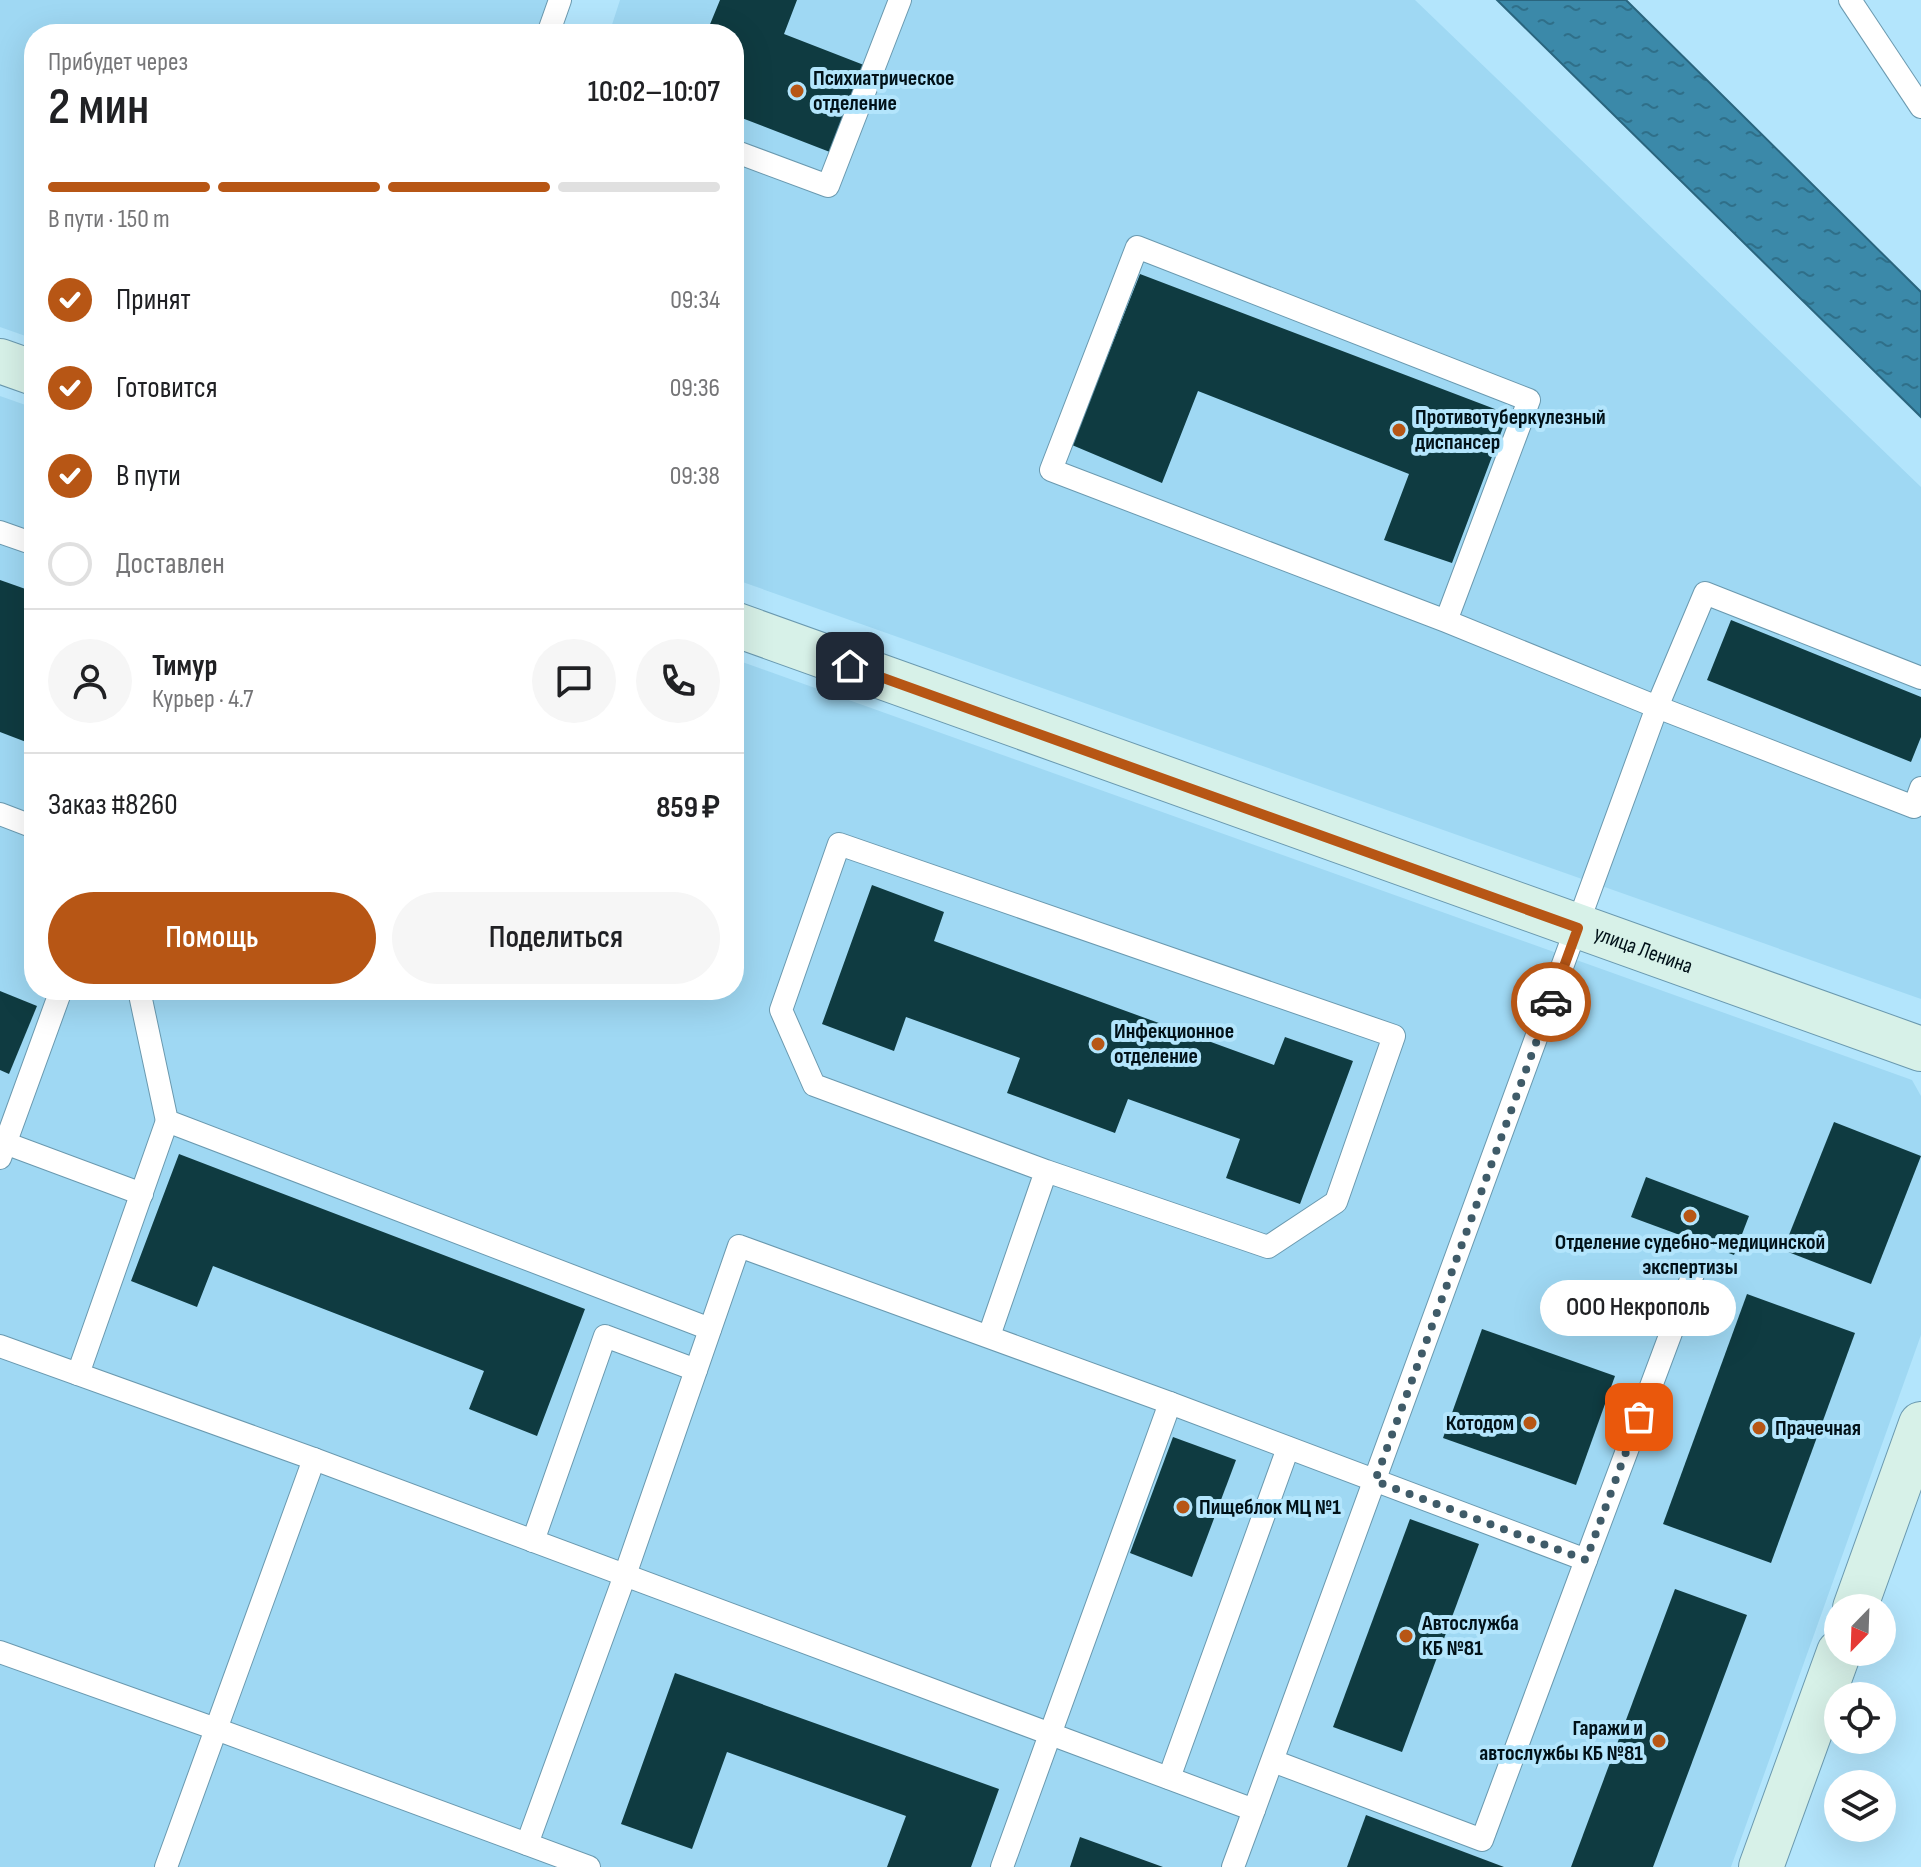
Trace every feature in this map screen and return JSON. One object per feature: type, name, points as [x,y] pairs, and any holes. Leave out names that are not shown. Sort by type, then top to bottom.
[{"type":"street","points":[[0,361],[24,369]]},
{"type":"street","name":"улица Ленина","points":[[744,628],[1921,1049]]},
{"type":"street","points":[[1860,1594],[1921,1424]]},
{"type":"street","points":[[1761,1867],[1834,1666]]},
{"type":"lane","points":[[552,24],[560,0]]},
{"type":"lane","points":[[744,155],[828,186],[900,0]]},
{"type":"lane","points":[[1850,0],[1921,107]]},
{"type":"lane","points":[[1446,621],[1529,400],[1137,247],[1051,470],[1446,621],[1914,807],[1921,788]]},
{"type":"lane","points":[[0,532],[24,540]]},
{"type":"lane","points":[[1233,1867],[1657,707],[1705,593],[1921,678]]},
{"type":"lane","points":[[0,814],[24,823]]},
{"type":"lane","points":[[839,844],[1394,1036],[1336,1202],[1268,1247],[1046,1171],[814,1085],[781,1010],[839,844]]},
{"type":"lane","points":[[57,1000],[3,1150],[142,1194]]},
{"type":"lane","points":[[78,1374],[167,1121],[141,1000]]},
{"type":"lane","points":[[167,1121],[710,1329]]},
{"type":"lane","points":[[989,1336],[1046,1171]]},
{"type":"lane","points":[[527,1844],[625,1575],[739,1246],[1170,1403],[1586,1560]]},
{"type":"lane","points":[[1273,1761],[1482,1840],[1693,1274]]},
{"type":"lane","points":[[533,1541],[605,1336],[696,1370]]},
{"type":"lane","points":[[0,1346],[314,1459],[1254,1810]]},
{"type":"lane","points":[[1002,1867],[1170,1403]]},
{"type":"lane","points":[[1169,1778],[1288,1448]]},
{"type":"lane","points":[[166,1867],[314,1459]]},
{"type":"lane","points":[[0,1652],[589,1867]]},
{"type":"shaded area","points":[[0,0],[563,0],[555,24],[24,24],[24,335],[0,327]]},
{"type":"shaded area","points":[[620,0],[1415,0],[1921,487],[1921,999],[744,583],[744,24],[612,24]]},
{"type":"shaded area","points":[[0,396],[24,404],[24,1000],[744,1000],[744,663],[1912,1080],[1921,1096],[1921,1335],[1828,1594],[1824,1594],[1824,1607],[1731,1867],[0,1867]]},
{"type":"water","points":[[1497,0],[1626,0],[1921,292],[1921,417]]},
{"type":"building","name":"Психиатрическое отделение","points":[[720,0],[797,0],[784,34],[869,67],[835,154],[744,119],[744,24],[710,24]]},
{"type":"building","name":"Противотуберкулезный диспансер","points":[[1140,274],[1508,414],[1452,563],[1384,540],[1409,474],[1198,391],[1162,483],[1072,445]]},
{"type":"building","points":[[0,580],[24,588],[24,741],[0,732]]},
{"type":"building","points":[[1731,620],[1921,697],[1921,737],[1911,762],[1707,680]]},
{"type":"building","name":"Инфекционное отделение","points":[[872,885],[944,912],[934,941],[1274,1065],[1285,1037],[1353,1061],[1300,1204],[1226,1178],[1240,1139],[1128,1099],[1115,1133],[1007,1093],[1020,1058],[906,1017],[894,1051],[822,1024]]},
{"type":"building","points":[[0,991],[37,1006],[9,1074],[0,1070]]},
{"type":"building","points":[[1834,1122],[1921,1156],[1871,1284],[1783,1250]]},
{"type":"building","points":[[179,1154],[585,1309],[537,1436],[469,1409],[484,1371],[213,1266],[197,1307],[131,1281]]},
{"type":"building","name":"Отделение судебно-медицинской экспертизы","points":[[1646,1177],[1749,1216],[1734,1255],[1631,1217]]},
{"type":"building","name":"Прачечная","points":[[1747,1294],[1855,1333],[1771,1563],[1663,1524]]},
{"type":"building","points":[[1482,1329],[1615,1376],[1576,1485],[1443,1438]]},
{"type":"building","name":"Пищеблок МЦ №1","points":[[1173,1437],[1236,1460],[1192,1577],[1130,1553]]},
{"type":"building","name":"Автослужба КБ №81","points":[[1410,1519],[1479,1544],[1402,1752],[1333,1727]]},
{"type":"building","name":"Гаражи и автослужбы КБ №81","points":[[1675,1589],[1747,1615],[1653,1867],[1571,1867]]},
{"type":"building","points":[[675,1673],[999,1789],[971,1867],[887,1867],[906,1816],[727,1752],[692,1849],[621,1824]]},
{"type":"building","points":[[1366,1815],[1504,1867],[1347,1867]]},
{"type":"building","points":[[1080,1837],[1163,1867],[1070,1867]]},
{"type":"way so far","points":[[1551,1002],[1375,1481],[1586,1560],[1639,1417]]},
{"type":"place","name":"Психиатрическое отделение","points":[[797,91]]},
{"type":"place","name":"Противотуберкулезный диспансер","points":[[1399,430]]},
{"type":"place","name":"Инфекционное отделение","points":[[1098,1044]]},
{"type":"place","name":"Отделение судебно-медицинской экспертизы","points":[[1690,1216]]},
{"type":"place","name":"ООО Некрополь","points":[[1639,1417]]},
{"type":"place","name":"Котодом","points":[[1530,1423]]},
{"type":"place","name":"Прачечная","points":[[1759,1428]]},
{"type":"place","name":"Пищеблок МЦ №1","points":[[1183,1507]]},
{"type":"place","name":"Автослужба КБ №81","points":[[1406,1636]]},
{"type":"place","name":"Гаражи и автослужбы КБ №81","points":[[1659,1741]]},
{"type":"route","points":[[850,666],[1578,928],[1551,1002]]}]
